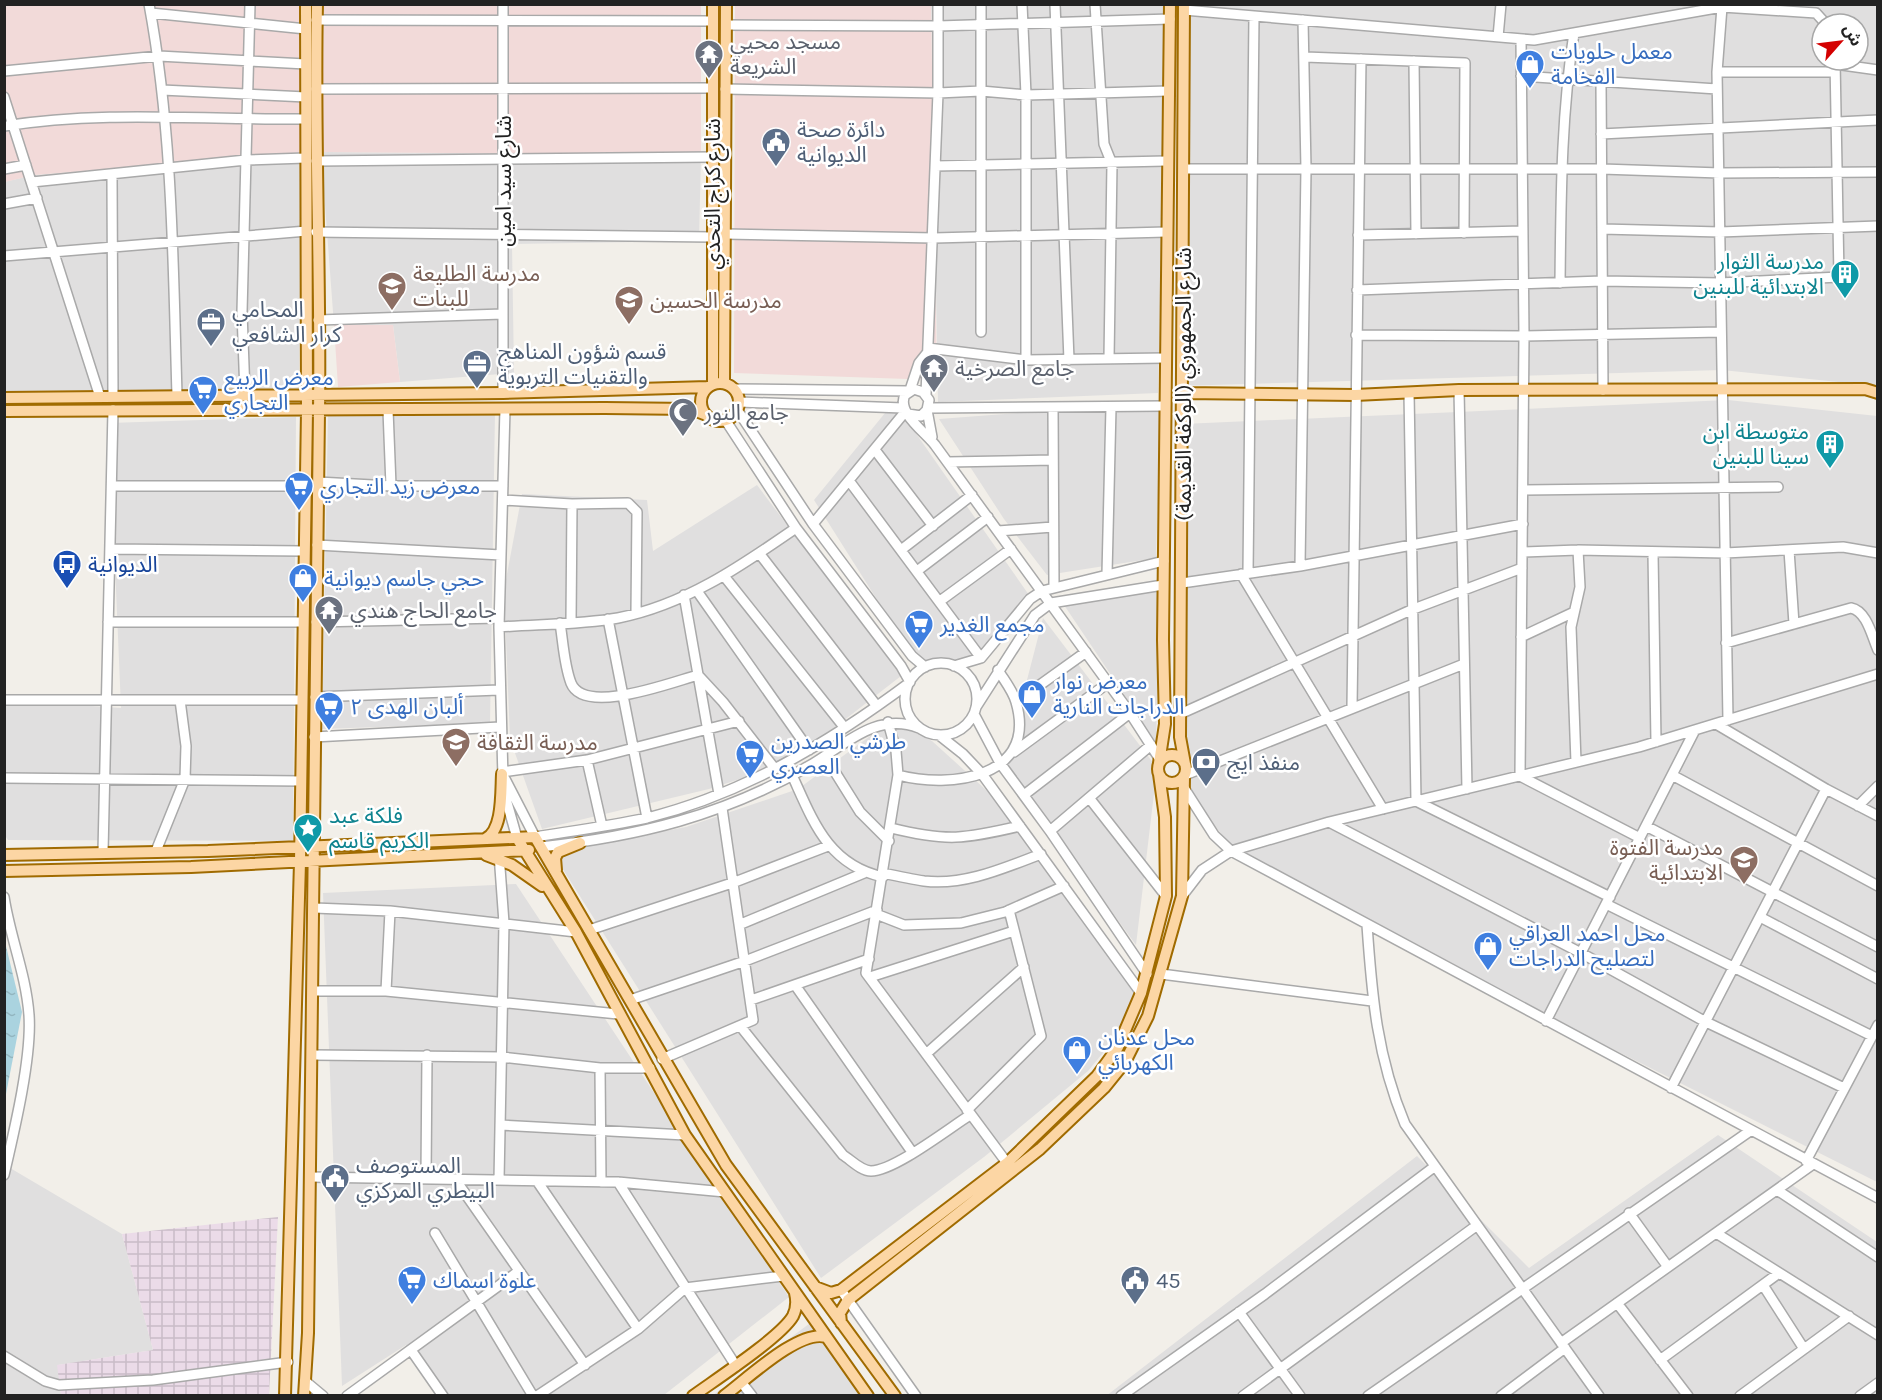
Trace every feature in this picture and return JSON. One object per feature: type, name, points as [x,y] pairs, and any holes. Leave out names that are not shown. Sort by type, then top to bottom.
[{"type":"main road","points":[[306,4],[306,119],[311,159]]},
{"type":"main road","points":[[285,1395],[288,1362],[300,862],[302,622],[312,231],[311,159],[316,89],[316,4]]},
{"type":"main road","name":"شارع كراج التحدي","points":[[713,4],[712,237],[720,386]]},
{"type":"main road","points":[[4,411],[692,409],[714,421],[726,421],[739,407],[720,386],[725,234],[726,4]]},
{"type":"main road","name":"شارع الجمهوري (الوكفة القديمة)","points":[[841,1290],[1007,1163],[1108,1062],[1126,1032],[1141,993],[1167,896],[1165,817],[1160,765],[1165,724],[1163,585],[1166,161],[1170,4]]},
{"type":"main road","name":"شارع الجمهوري (الوكفة القديمة)","points":[[848,1300],[1007,1177],[1104,1088],[1125,1062],[1142,1032],[1161,974],[1182,896],[1183,776],[1180,714],[1185,7]]},
{"type":"main road","points":[[304,1395],[316,861],[314,737],[319,393],[318,320],[312,231]]},
{"type":"main road","points":[[1165,339],[1184,339]]},
{"type":"main road","points":[[1865,389],[1878,384]]},
{"type":"main road","points":[[4,398],[307,393],[503,393],[720,386]]},
{"type":"main road","points":[[704,414],[701,402],[720,386]]},
{"type":"main road","points":[[1183,393],[1355,394],[1460,390],[1721,389],[1865,389],[1878,393]]},
{"type":"main road","points":[[1165,428],[1183,429]]},
{"type":"main road","points":[[1172,755],[1183,776],[1167,782],[1160,765],[1172,755]]},
{"type":"main road","points":[[484,840],[493,835],[498,826],[502,773]]},
{"type":"main road","points":[[517,838],[576,932],[685,1135],[868,1395]]},
{"type":"main road","points":[[4,855],[315,847],[517,838],[538,842],[662,1059],[726,1165],[895,1395]]},
{"type":"main road","points":[[4,871],[300,862],[474,853],[499,856],[525,851],[538,842]]},
{"type":"main road","points":[[559,879],[555,866],[558,852],[579,843]]},
{"type":"main road","points":[[499,856],[531,876],[557,902]]},
{"type":"main road","points":[[781,1273],[778,1265],[783,1259],[794,1259]]},
{"type":"main road","points":[[815,1287],[831,1293],[841,1290]]},
{"type":"main road","points":[[693,1395],[736,1366],[792,1317],[797,1301],[795,1293]]},
{"type":"main road","points":[[841,1324],[840,1313],[848,1300]]},
{"type":"main road","points":[[724,1395],[796,1342],[812,1335],[826,1337]]},
{"type":"main road","points":[[838,1354],[850,1353],[854,1340]]},
{"type":"street","points":[[245,394],[242,312],[250,4]]},
{"type":"street","name":"شارع سيد امين","points":[[503,4],[503,393]]},
{"type":"street","points":[[936,445],[928,424],[926,394],[934,238],[938,4]]},
{"type":"street","points":[[981,4],[981,332]]},
{"type":"street","points":[[1022,4],[1026,95],[1026,360]]},
{"type":"street","points":[[1055,4],[1069,360]]},
{"type":"street","points":[[1095,4],[1104,144],[1112,164],[1109,359]]},
{"type":"street","points":[[1498,37],[1501,4]]},
{"type":"street","points":[[1185,7],[1254,16],[1534,40],[1683,8],[1816,9]]},
{"type":"street","points":[[1722,7],[1717,72],[1728,720]]},
{"type":"street","points":[[177,395],[173,243],[159,56],[150,9],[249,23],[306,28]]},
{"type":"street","points":[[1254,16],[1251,394],[1245,573],[1383,809]]},
{"type":"street","points":[[726,25],[938,26],[1170,19]]},
{"type":"street","points":[[316,20],[713,21]]},
{"type":"street","points":[[1300,566],[1306,169],[1303,20]]},
{"type":"street","points":[[1560,283],[1561,169],[1567,80],[1574,33]]},
{"type":"street","points":[[1520,776],[1524,336],[1521,39]]},
{"type":"street","points":[[4,71],[159,56],[248,59],[306,64]]},
{"type":"street","points":[[1305,57],[1465,63],[1464,233]]},
{"type":"street","points":[[1352,707],[1361,59]]},
{"type":"street","points":[[1414,61],[1416,234]]},
{"type":"street","points":[[1717,72],[1810,66]]},
{"type":"street","points":[[1357,290],[1602,281],[1720,284],[1839,277],[1835,72]]},
{"type":"street","points":[[1521,76],[1718,89]]},
{"type":"street","points":[[1601,82],[1603,390]]},
{"type":"street","points":[[316,89],[713,88]]},
{"type":"street","points":[[725,89],[938,93],[981,91],[1026,95],[1168,91]]},
{"type":"street","points":[[162,90],[306,97]]},
{"type":"street","points":[[4,97],[9,125],[32,182],[100,397]]},
{"type":"street","points":[[9,125],[58,119],[164,116],[306,119]]},
{"type":"street","points":[[1601,134],[1718,126],[1878,120]]},
{"type":"street","points":[[32,182],[246,160],[712,157]]},
{"type":"street","points":[[935,166],[1112,164],[1166,161]]},
{"type":"street","points":[[4,169],[26,165]]},
{"type":"street","points":[[1184,169],[1602,169],[1720,173],[1878,172]]},
{"type":"street","points":[[112,175],[113,396]]},
{"type":"street","points":[[4,204],[37,198]]},
{"type":"street","points":[[1602,229],[1720,232],[1878,226]]},
{"type":"street","points":[[4,256],[312,231],[712,237]]},
{"type":"street","points":[[1358,235],[1523,231]]},
{"type":"street","points":[[725,234],[982,238],[1166,232]]},
{"type":"street","points":[[318,320],[503,314]]},
{"type":"street","points":[[1356,335],[1524,336],[1721,332]]},
{"type":"street","points":[[927,350],[1026,360],[1165,358]]},
{"type":"street","points":[[927,350],[919,363],[909,391],[903,399],[906,412],[936,445],[1051,603],[1130,713],[1151,745],[1160,765]]},
{"type":"street","points":[[720,386],[909,391],[917,389],[926,394]]},
{"type":"street","points":[[1460,390],[1467,789]]},
{"type":"street","points":[[1409,393],[1416,801]]},
{"type":"street","points":[[739,407],[906,412],[921,416],[928,409],[1165,406]]},
{"type":"street","points":[[739,407],[813,524],[912,656],[925,667]]},
{"type":"street","points":[[1053,407],[1054,587]]},
{"type":"street","points":[[1107,574],[1111,408]]},
{"type":"street","points":[[505,409],[499,623],[500,727],[502,773],[508,810],[517,838]]},
{"type":"street","points":[[103,852],[113,410]]},
{"type":"street","points":[[388,410],[391,486]]},
{"type":"street","points":[[813,524],[906,412]]},
{"type":"street","points":[[726,421],[796,528],[901,666],[909,683],[905,696],[907,710],[919,728]]},
{"type":"street","points":[[875,450],[933,526]]},
{"type":"street","points":[[948,462],[1053,460]]},
{"type":"street","points":[[318,482],[391,486],[503,486]]},
{"type":"street","points":[[850,482],[981,658]]},
{"type":"street","points":[[1523,490],[1723,485],[1778,487]]},
{"type":"street","points":[[112,486],[305,486]]},
{"type":"street","points":[[901,550],[972,495]]},
{"type":"street","points":[[503,500],[572,504],[628,503],[634,506],[637,512],[636,613]]},
{"type":"street","points":[[572,504],[572,622]]},
{"type":"street","points":[[917,571],[988,517]]},
{"type":"street","points":[[1182,583],[1300,566],[1523,524]]},
{"type":"street","points":[[998,531],[1053,527]]},
{"type":"street","points":[[316,622],[560,623],[608,619],[636,613],[697,591],[724,576],[796,528]]},
{"type":"street","points":[[317,545],[501,555]]},
{"type":"street","points":[[1522,552],[1578,550],[1725,553],[1843,547],[1878,554]]},
{"type":"street","points":[[110,549],[304,551]]},
{"type":"street","points":[[940,601],[1011,549]]},
{"type":"street","points":[[1576,762],[1572,613],[1580,587],[1578,550]]},
{"type":"street","points":[[1789,550],[1794,624]]},
{"type":"street","points":[[759,553],[876,705]]},
{"type":"street","points":[[1653,553],[1656,742]]},
{"type":"street","points":[[538,842],[602,826],[647,818],[719,794],[775,770],[909,683],[925,667],[939,664],[954,666],[981,658],[1030,599],[1042,591],[1164,561]]},
{"type":"street","points":[[1180,714],[1354,634],[1522,568]]},
{"type":"street","points":[[724,576],[844,727]]},
{"type":"street","points":[[939,735],[960,730],[1035,615],[1051,603],[1163,585]]},
{"type":"street","points":[[697,591],[809,750]]},
{"type":"street","points":[[684,595],[719,794]]},
{"type":"street","points":[[1726,644],[1851,608],[1857,609],[1863,615],[1878,650]]},
{"type":"street","points":[[1521,637],[1572,613]]},
{"type":"street","points":[[608,619],[647,818]]},
{"type":"street","points":[[108,622],[302,622]]},
{"type":"street","points":[[560,623],[571,682],[576,690],[590,698],[624,695],[698,675]]},
{"type":"street","points":[[1016,702],[1086,652]]},
{"type":"street","points":[[1464,664],[1183,776],[1214,835],[1231,851],[1875,1197],[1878,1186]]},
{"type":"street","points":[[954,666],[970,679],[976,692],[975,710],[1000,764],[1050,831],[1147,974]]},
{"type":"street","points":[[998,670],[1016,702],[1020,728],[1017,744],[1012,753]]},
{"type":"street","points":[[1182,896],[1202,870],[1231,851],[1329,822],[1656,742],[1878,674]]},
{"type":"street","points":[[698,675],[738,721],[775,770]]},
{"type":"street","points":[[898,775],[940,782],[982,774],[1000,764],[1108,683]]},
{"type":"street","points":[[315,697],[499,690]]},
{"type":"street","points":[[4,700],[302,700]]},
{"type":"street","points":[[156,851],[185,779],[186,746],[180,700]]},
{"type":"street","points":[[1024,795],[1130,713]]},
{"type":"street","points":[[502,773],[587,760],[738,721]]},
{"type":"street","points":[[888,722],[896,751],[898,775],[866,973],[1007,1163]]},
{"type":"street","points":[[538,842],[579,843],[649,831],[722,808],[792,775],[856,736],[888,722],[908,723],[939,735],[963,754],[982,774],[1141,993]]},
{"type":"street","points":[[1716,724],[1826,789],[1878,816]]},
{"type":"street","points":[[314,737],[500,727]]},
{"type":"street","points":[[1546,1021],[1695,730]]},
{"type":"street","points":[[1050,831],[1151,745]]},
{"type":"street","points":[[825,756],[860,812],[889,841]]},
{"type":"street","points":[[587,760],[602,826]]},
{"type":"street","points":[[502,773],[538,842]]},
{"type":"street","points":[[792,775],[828,846],[864,873]]},
{"type":"street","points":[[1672,775],[1878,886]]},
{"type":"street","points":[[1520,776],[1640,838]]},
{"type":"street","points":[[4,778],[301,781]]},
{"type":"street","points":[[1858,806],[1878,786]]},
{"type":"street","points":[[1671,1088],[1826,789]]},
{"type":"street","points":[[1090,799],[1167,896]]},
{"type":"street","points":[[1416,801],[1872,1036]]},
{"type":"street","points":[[662,1059],[753,1020],[735,882],[722,808]]},
{"type":"street","points":[[1329,822],[1581,953],[1704,1021],[1844,1088]]},
{"type":"street","points":[[891,828],[940,839],[971,838],[1020,826]]},
{"type":"street","points":[[1646,826],[1878,947]]},
{"type":"street","points":[[589,930],[735,882],[828,846]]},
{"type":"street","points":[[741,924],[864,873],[926,881],[954,880],[983,875],[1041,854]]},
{"type":"street","points":[[499,856],[504,922],[499,1180]]},
{"type":"street","points":[[630,1000],[745,961],[877,912],[904,925],[961,923],[1009,910],[1064,886]]},
{"type":"street","points":[[4,897],[6,914],[24,981],[29,1023],[20,1092],[4,1175]]},
{"type":"street","points":[[314,908],[390,911],[504,922],[576,932]]},
{"type":"street","points":[[741,1027],[843,1155],[870,1172],[889,1167],[968,1112],[1041,1036],[1009,910]]},
{"type":"street","points":[[386,991],[390,911]]},
{"type":"street","points":[[1760,917],[1878,979]]},
{"type":"street","points":[[1368,925],[1372,1001],[1389,1086],[1405,1124],[1599,1395]]},
{"type":"street","points":[[870,977],[1014,931]]},
{"type":"street","points":[[751,1000],[869,960]]},
{"type":"street","points":[[926,1054],[1024,968]]},
{"type":"street","points":[[1161,974],[1372,1001]]},
{"type":"street","points":[[795,985],[912,1152]]},
{"type":"street","points":[[313,991],[386,991],[618,1014]]},
{"type":"street","points":[[1500,1395],[1512,1392],[1563,1346],[1617,1303],[1777,1190],[1809,1162],[1844,1088],[1878,1025]]},
{"type":"street","points":[[313,1055],[502,1057],[600,1068],[650,1068]]},
{"type":"street","points":[[426,1178],[428,1055]]},
{"type":"street","points":[[600,1068],[601,1182]]},
{"type":"street","points":[[500,1125],[685,1135]]},
{"type":"street","points":[[1368,1395],[1521,1287],[1750,1131]]},
{"type":"street","points":[[1121,1395],[1239,1312],[1434,1167]]},
{"type":"street","points":[[310,1177],[618,1182],[725,1192]]},
{"type":"street","points":[[455,1179],[585,1365]]},
{"type":"street","points":[[537,1181],[639,1329]]},
{"type":"street","points":[[618,1182],[736,1366]]},
{"type":"street","points":[[1777,1190],[1878,1257]]},
{"type":"street","points":[[1629,1213],[1668,1267]]},
{"type":"street","points":[[1243,1395],[1476,1226]]},
{"type":"street","points":[[435,1233],[535,1395],[639,1329],[685,1288],[781,1273]]},
{"type":"street","points":[[1716,1233],[1878,1335]]},
{"type":"street","points":[[347,1395],[519,1271]]},
{"type":"street","points":[[1660,1360],[1779,1273]]},
{"type":"street","points":[[1763,1285],[1804,1349]]},
{"type":"street","points":[[841,1290],[916,1395]]},
{"type":"street","points":[[1617,1303],[1688,1395]]},
{"type":"street","points":[[1239,1312],[1300,1395]]},
{"type":"street","points":[[1740,1395],[1848,1316]]},
{"type":"street","points":[[411,1350],[443,1395]]},
{"type":"street","points":[[4,1356],[45,1381],[59,1385],[153,1380],[288,1362]]},
{"type":"street","points":[[305,1381],[323,1395]]},
{"type":"street","points":[[742,1383],[752,1395]]},
{"type":"street","points":[[1860,1395],[1878,1383]]},
{"type":"shaded area","points":[[4,5],[301,5],[301,154],[34,175],[5,182]]},
{"type":"shaded area","points":[[324,5],[701,5],[701,155],[321,152]]},
{"type":"shaded area","points":[[735,5],[931,5],[937,380],[734,373]]},
{"type":"shaded area","points":[[931,5],[1167,5],[1158,393],[938,402]]},
{"type":"shaded area","points":[[1187,5],[1877,5],[1877,386],[1722,370],[1177,386]]},
{"type":"shaded area","points":[[321,152],[701,155],[699,241],[512,244],[514,373],[400,382],[393,325],[334,325]]},
{"type":"shaded area","points":[[301,154],[299,391],[5,391],[4,182],[34,175]]},
{"type":"shaded area","points":[[334,325],[393,325],[400,382],[338,387]]},
{"type":"shaded area","points":[[1728,400],[1877,416],[1877,1182],[1245,864],[1178,779],[1183,424]]},
{"type":"shaded area","points":[[894,402],[1029,595],[972,660],[919,666],[814,500]]},
{"type":"shaded area","points":[[1161,402],[1156,558],[1047,575],[1004,519],[939,419]]},
{"type":"shaded area","points":[[495,412],[490,723],[322,729],[328,413]]},
{"type":"shaded area","points":[[296,417],[293,841],[8,840],[4,834],[4,700],[121,708],[109,423]]},
{"type":"shaded area","points":[[757,485],[901,676],[789,763],[709,789],[542,829],[510,739],[504,590],[522,494],[647,500],[653,551]]},
{"type":"shaded area","points":[[1160,582],[1156,742],[1060,599]]},
{"type":"shaded area","points":[[1043,618],[1157,768],[1136,945],[1005,765]]},
{"type":"shaded area","points":[[892,720],[932,741],[996,799],[1145,1002],[1088,1071],[984,1157],[821,1278],[552,852],[686,827],[798,789]]},
{"type":"shaded area","points":[[516,884],[789,1297],[664,1395],[438,1395],[406,1345],[342,1386],[323,893]]},
{"type":"shaded area","points":[[1718,1135],[1877,1242],[1877,1395],[1106,1396],[1417,1156],[1529,1268]]},
{"type":"shaded area","points":[[5,1165],[122,1234],[153,1350],[58,1365],[61,1395],[5,1396]]},
{"type":"shaded area","points":[[278,1217],[269,1395],[61,1395],[57,1365],[153,1350],[122,1234]]},
{"type":"shaded area","points":[[817,1318],[871,1396],[712,1396]]},
{"type":"water","points":[[5,942],[22,1012],[5,1099]]},
{"type":"place","name":"مسجد محيي الشريعة","points":[[709,80]]},
{"type":"place","name":"معمل حلويات الفخامة","points":[[1530,90]]},
{"type":"place","name":"دائرة صحة الديوانية","points":[[776,168]]},
{"type":"place","name":"مدرسة الثوار الابتدائية للبنين","points":[[1845,300]]},
{"type":"place","name":"مدرسة الطليعة للبنات","points":[[392,312]]},
{"type":"place","name":"مدرسة الحسين","points":[[629,326]]},
{"type":"place","name":"المحامي كرار الشافعي","points":[[211,348]]},
{"type":"place","name":"قسم شؤون المناهج والتقنيات التربوية","points":[[477,390]]},
{"type":"place","name":"جامع الصرخية","points":[[934,394]]},
{"type":"place","name":"معرض الربيع التجاري","points":[[203,416]]},
{"type":"place","name":"جامع النور","points":[[683,438]]},
{"type":"place","name":"متوسطة ابن سينا للبنين","points":[[1830,470]]},
{"type":"place","name":"معرض زيد التجاري","points":[[299,512]]},
{"type":"place","name":"الديوانية","points":[[67,590]]},
{"type":"place","name":"حجي جاسم ديوانية","points":[[303,604]]},
{"type":"place","name":"جامع الحاج هندي","points":[[329,636]]},
{"type":"place","name":"مجمع الغدير","points":[[919,650]]},
{"type":"place","name":"معرض نوار الدراجات النارية","points":[[1032,720]]},
{"type":"place","name":"ألبان الهدى ٢","points":[[329,732]]},
{"type":"place","name":"مدرسة الثقافة","points":[[456,768]]},
{"type":"place","name":"طرشي الصدرين العصري","points":[[750,780]]},
{"type":"place","name":"منفذ ايج","points":[[1206,788]]},
{"type":"place","name":"فلكة عبد الكريم قاسم","points":[[308,854]]},
{"type":"place","name":"مدرسة الفتوة الابتدائية","points":[[1744,886]]},
{"type":"place","name":"محل احمد العراقي لتصليح الدراجات","points":[[1488,972]]},
{"type":"place","name":"محل عدنان الكهربائي","points":[[1077,1076]]},
{"type":"place","name":"المستوصف البيطري المركزي","points":[[335,1204]]},
{"type":"place","name":"علوة اسماك","points":[[412,1306]]},
{"type":"place","name":"45","points":[[1135,1306]]}]
